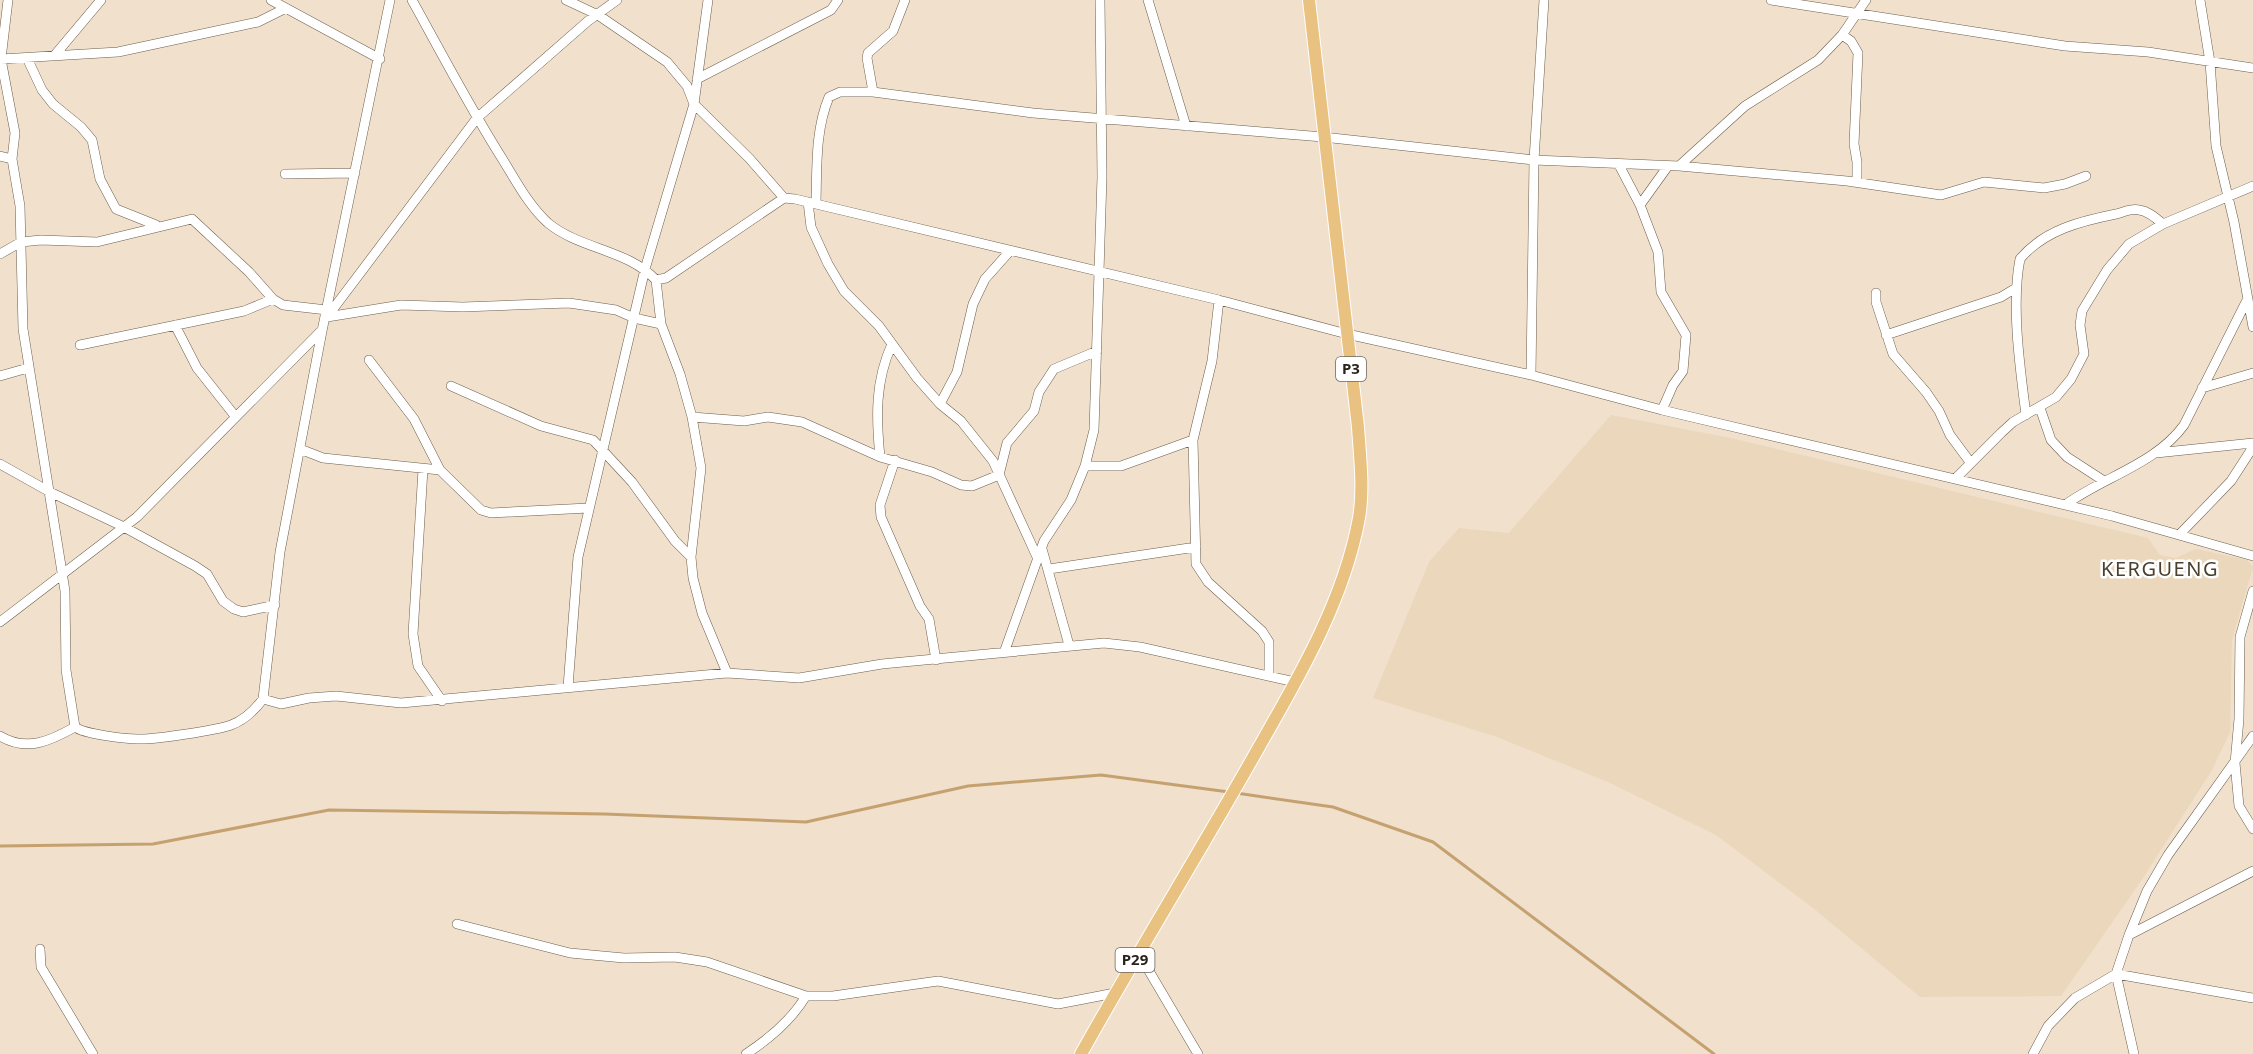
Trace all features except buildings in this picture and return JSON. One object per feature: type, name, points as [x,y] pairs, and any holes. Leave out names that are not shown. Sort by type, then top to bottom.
[{"type":"main road","name":"P3","points":[[1191,867],[1274,721],[1325,623],[1345,573],[1359,516],[1361,473],[1358,427],[1309,0]]},
{"type":"main road","name":"P29","points":[[1081,1054],[1191,867]]},
{"type":"street","points":[[8,0],[0,60],[15,133],[12,159],[20,206],[23,329],[65,591],[66,670],[75,727],[85,734],[112,734],[139,740],[230,726],[250,715],[263,699],[280,552],[322,331],[380,59],[390,0]]},
{"type":"street","points":[[54,56],[100,0]]},
{"type":"street","points":[[271,0],[380,59]]},
{"type":"street","points":[[412,0],[477,118],[522,191],[548,222],[579,243],[616,254],[645,269],[656,280],[661,324],[680,374],[692,417],[700,468],[691,557],[702,613],[727,673]]},
{"type":"street","points":[[566,0],[598,15],[667,62],[687,86],[694,104],[784,198],[1219,300],[1347,334],[1531,375],[1662,410],[2064,505],[2253,556]]},
{"type":"street","points":[[327,314],[477,118],[617,0]]},
{"type":"street","points":[[568,687],[578,557],[601,449],[645,269],[694,104],[708,0]]},
{"type":"street","points":[[697,80],[831,9],[838,0]]},
{"type":"street","points":[[873,92],[868,53],[893,31],[905,0]]},
{"type":"street","points":[[1005,650],[1042,549],[1071,500],[1085,466],[1095,421],[1103,119],[1100,0]]},
{"type":"street","points":[[1148,0],[1186,126]]},
{"type":"street","points":[[1531,375],[1534,160],[1544,0]]},
{"type":"street","points":[[1771,0],[2065,46],[2148,52],[2253,68]]},
{"type":"street","points":[[1837,0],[1838,11]]},
{"type":"street","points":[[1679,166],[1745,106],[1818,60],[1842,35],[1866,0]]},
{"type":"street","points":[[2200,0],[2210,62],[2216,146],[2253,327]]},
{"type":"street","points":[[0,60],[118,52],[258,22],[286,8]]},
{"type":"street","points":[[1842,35],[1851,41],[1858,53],[1854,144],[1857,182]]},
{"type":"street","points":[[27,58],[47,97],[92,140],[100,178],[116,209],[156,225]]},
{"type":"street","points":[[1038,559],[993,461],[976,438],[939,404],[892,344],[844,291],[828,264],[811,227],[817,152],[824,109],[829,97],[840,92],[873,92],[1033,113],[1323,137],[1534,160],[1679,166],[1857,182],[1941,195],[1984,182],[2034,188],[2065,184],[2086,176]]},
{"type":"street","points":[[0,156],[12,159]]},
{"type":"street","points":[[1619,165],[1640,205],[1658,252],[1662,292],[1686,334],[1683,371],[1673,385],[1662,410]]},
{"type":"street","points":[[1640,205],[1668,166]]},
{"type":"street","points":[[285,174],[356,173]]},
{"type":"street","points":[[1955,479],[2013,422],[2056,397],[2084,354],[2080,325],[2082,311],[2107,270],[2129,244],[2163,224],[2253,186]]},
{"type":"street","points":[[656,280],[666,278],[784,198]]},
{"type":"street","points":[[2026,415],[2020,363],[2016,288],[2020,259],[2037,243],[2069,225],[2135,209],[2143,210],[2163,224]]},
{"type":"street","points":[[0,254],[21,242],[41,240],[85,243],[156,225],[192,219],[249,272],[273,299],[283,305],[327,314],[402,305],[463,307],[569,303],[616,309],[634,318],[661,324]]},
{"type":"street","points":[[939,404],[957,372],[973,304],[986,279],[1010,251]]},
{"type":"street","points":[[1886,336],[2001,297],[2016,288]]},
{"type":"street","points":[[1876,293],[1886,336],[1893,354],[1926,392],[1939,411],[1950,435],[1970,462]]},
{"type":"street","points":[[80,345],[244,310],[273,299]]},
{"type":"street","points":[[1219,300],[1212,361],[1193,440],[1196,564],[1204,576],[1262,631],[1269,642],[1269,675]]},
{"type":"street","points":[[2064,505],[2157,453],[2175,437],[2184,425],[2247,302]]},
{"type":"street","points":[[175,325],[196,368],[235,416]]},
{"type":"street","points":[[0,622],[137,517],[322,331]]},
{"type":"street","points":[[880,457],[876,412],[885,360],[892,344]]},
{"type":"street","points":[[999,475],[1007,443],[1034,411],[1039,392],[1054,369],[1097,351]]},
{"type":"street","points":[[369,360],[414,419],[440,470],[482,510],[491,513],[588,508]]},
{"type":"street","points":[[0,376],[28,368]]},
{"type":"street","points":[[2202,388],[2253,373]]},
{"type":"street","points":[[451,386],[541,426],[592,440],[632,482],[675,541],[691,557]]},
{"type":"street","points":[[2040,408],[2051,440],[2067,457],[2104,481]]},
{"type":"street","points":[[692,417],[744,421],[768,417],[802,422],[880,457],[895,460],[968,486],[999,475]]},
{"type":"street","points":[[1085,466],[1121,466],[1193,440]]},
{"type":"street","points":[[2157,453],[2253,445]]},
{"type":"street","points":[[2179,535],[2231,481],[2253,445]]},
{"type":"street","points":[[300,449],[323,458],[440,470]]},
{"type":"street","points":[[895,460],[880,505],[881,517],[920,606],[929,619],[936,660]]},
{"type":"street","points":[[0,464],[50,492],[124,527],[207,574],[224,601],[234,609],[243,612],[275,605]]},
{"type":"street","points":[[423,468],[413,634],[418,666],[442,701]]},
{"type":"street","points":[[1049,569],[1196,547]]},
{"type":"street","points":[[1042,549],[1069,645]]},
{"type":"street","points":[[2253,591],[2240,637],[2239,719],[2235,763],[2239,806],[2253,829]]},
{"type":"street","points":[[263,699],[280,704],[309,698],[336,696],[401,703],[727,673],[799,678],[882,664],[936,660],[1005,650],[1104,643],[1140,647],[1295,682]]},
{"type":"street","points":[[0,736],[19,745],[31,745],[51,741],[75,727]]},
{"type":"street","points":[[2134,1054],[2116,974],[2129,935],[2146,891],[2168,855],[2253,736]]},
{"type":"street","points":[[2129,935],[2253,871]]},
{"type":"street","points":[[457,924],[570,953],[624,958],[675,957],[707,962],[807,996],[833,996],[938,981],[956,982],[1058,1004],[1115,993]]},
{"type":"street","points":[[40,949],[41,967],[93,1054]]},
{"type":"street","points":[[1139,954],[1198,1054]]},
{"type":"street","points":[[2033,1054],[2048,1026],[2075,998],[2116,974],[2253,998]]},
{"type":"street","points":[[746,1054],[768,1039],[799,1008],[807,996]]},
{"type":"shaded area","points":[[1611,415],[1731,438],[2148,538],[2160,555],[2176,558],[2196,549],[2247,560],[2253,567],[2232,640],[2230,732],[2212,770],[2141,881],[2061,996],[1920,997],[1813,908],[1716,835],[1608,782],[1497,737],[1373,698],[1429,562],[1459,528],[1509,533]]},
{"type":"waterway","points":[[0,846],[153,844],[329,810],[604,814],[806,822],[968,786],[1101,775],[1229,792]]},
{"type":"waterway","points":[[1236,793],[1333,807],[1433,842],[1714,1054]]},
{"type":"district","name":"KERGUENG","points":[[2160,569]]}]
